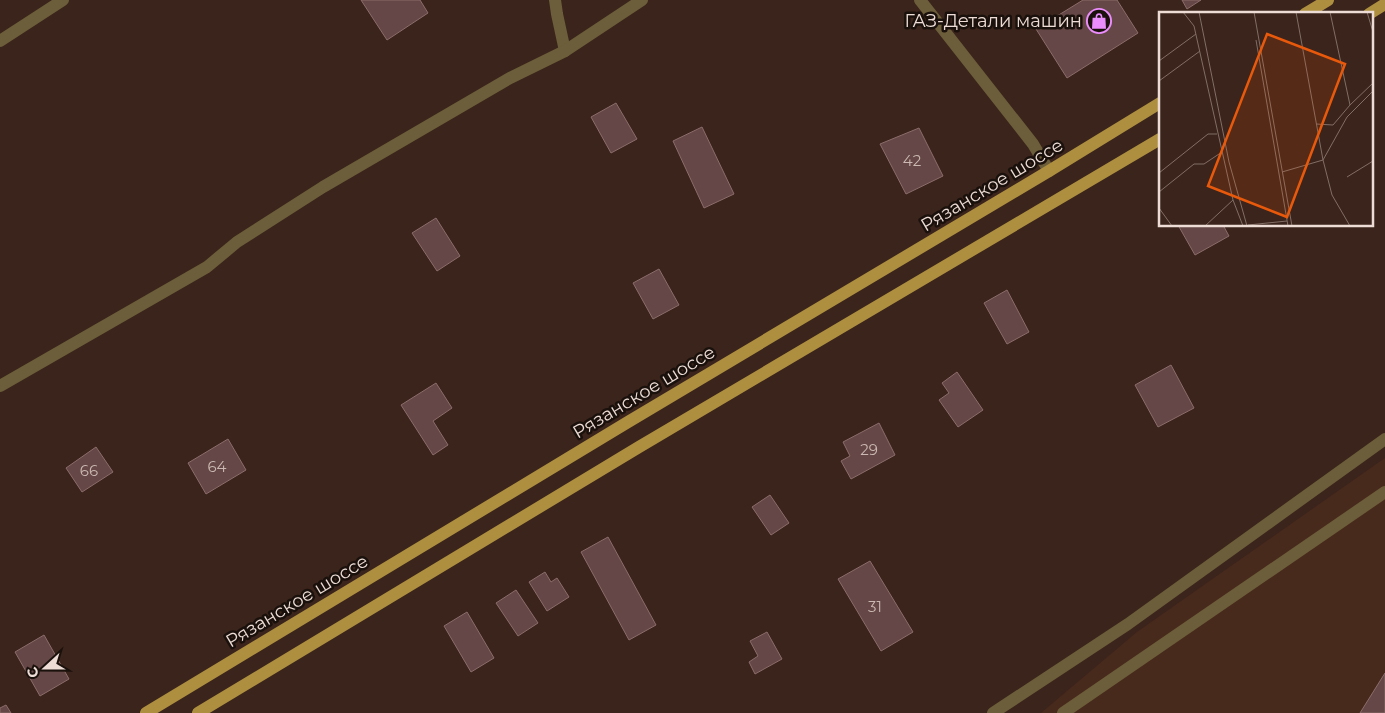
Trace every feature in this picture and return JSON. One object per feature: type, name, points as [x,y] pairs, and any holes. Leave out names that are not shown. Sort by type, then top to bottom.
[{"type":"main road","points":[[1308,12],[1328,0]]},
{"type":"main road","points":[[1371,12],[1385,4]]},
{"type":"main road","name":"Рязанское шоссе","points":[[146,713],[1159,104]]},
{"type":"main road","points":[[198,713],[639,447],[1159,140]]},
{"type":"street","points":[[0,41],[63,0]]},
{"type":"street","points":[[555,0],[565,51]]},
{"type":"street","points":[[0,386],[207,267],[237,242],[322,187],[510,78],[565,51],[642,0]]},
{"type":"street","points":[[920,0],[1033,144],[1049,171]]},
{"type":"street","points":[[993,713],[1128,624],[1385,440]]},
{"type":"street","points":[[1067,712],[1385,492]]},
{"type":"shaded area","points":[[1385,458],[1385,713],[1041,713],[1137,632]]},
{"type":"building","points":[[361,0],[420,0],[428,13],[387,40]]},
{"type":"building","points":[[1083,0],[1117,0],[1138,33],[1067,78],[1036,29]]},
{"type":"building","points":[[1182,0],[1201,0],[1187,9]]},
{"type":"building","points":[[616,103],[637,139],[611,153],[591,117]]},
{"type":"building","points":[[702,127],[734,194],[704,208],[673,141]]},
{"type":"building","points":[[919,128],[943,176],[906,194],[880,144]]},
{"type":"building","points":[[436,218],[460,256],[437,271],[412,233]]},
{"type":"building","points":[[1179,226],[1224,226],[1229,236],[1195,255]]},
{"type":"building","points":[[659,269],[679,305],[653,319],[633,283]]},
{"type":"building","points":[[1007,290],[1029,332],[1007,344],[984,303]]},
{"type":"building","points":[[1171,365],[1194,408],[1158,427],[1135,385]]},
{"type":"building","points":[[957,372],[983,410],[958,427],[939,400],[949,393],[942,383]]},
{"type":"building","points":[[436,383],[452,408],[433,421],[448,445],[433,455],[401,405]]},
{"type":"building","points":[[879,423],[895,455],[851,479],[841,461],[850,456],[843,442]]},
{"type":"building","points":[[228,439],[246,470],[206,494],[188,463]]},
{"type":"building","points":[[96,447],[113,472],[82,492],[66,468]]},
{"type":"building","points":[[770,495],[789,523],[771,535],[752,507]]},
{"type":"building","points":[[608,537],[656,625],[629,640],[581,552]]},
{"type":"building","points":[[870,561],[913,632],[881,651],[838,579]]},
{"type":"building","points":[[545,572],[551,582],[557,578],[569,597],[547,611],[529,582]]},
{"type":"building","points":[[516,590],[538,623],[518,636],[496,603]]},
{"type":"building","points":[[467,612],[494,658],[471,672],[444,626]]},
{"type":"building","points":[[767,632],[782,659],[755,674],[749,662],[758,656],[750,641]]},
{"type":"building","points":[[44,635],[69,679],[40,696],[15,652]]},
{"type":"building","points":[[1385,673],[1385,713],[1360,713]]},
{"type":"building","points":[[6,705],[11,713],[0,713],[0,708]]},
{"type":"place","name":"ГАЗ-Детали машин","points":[[1099,21]]}]
